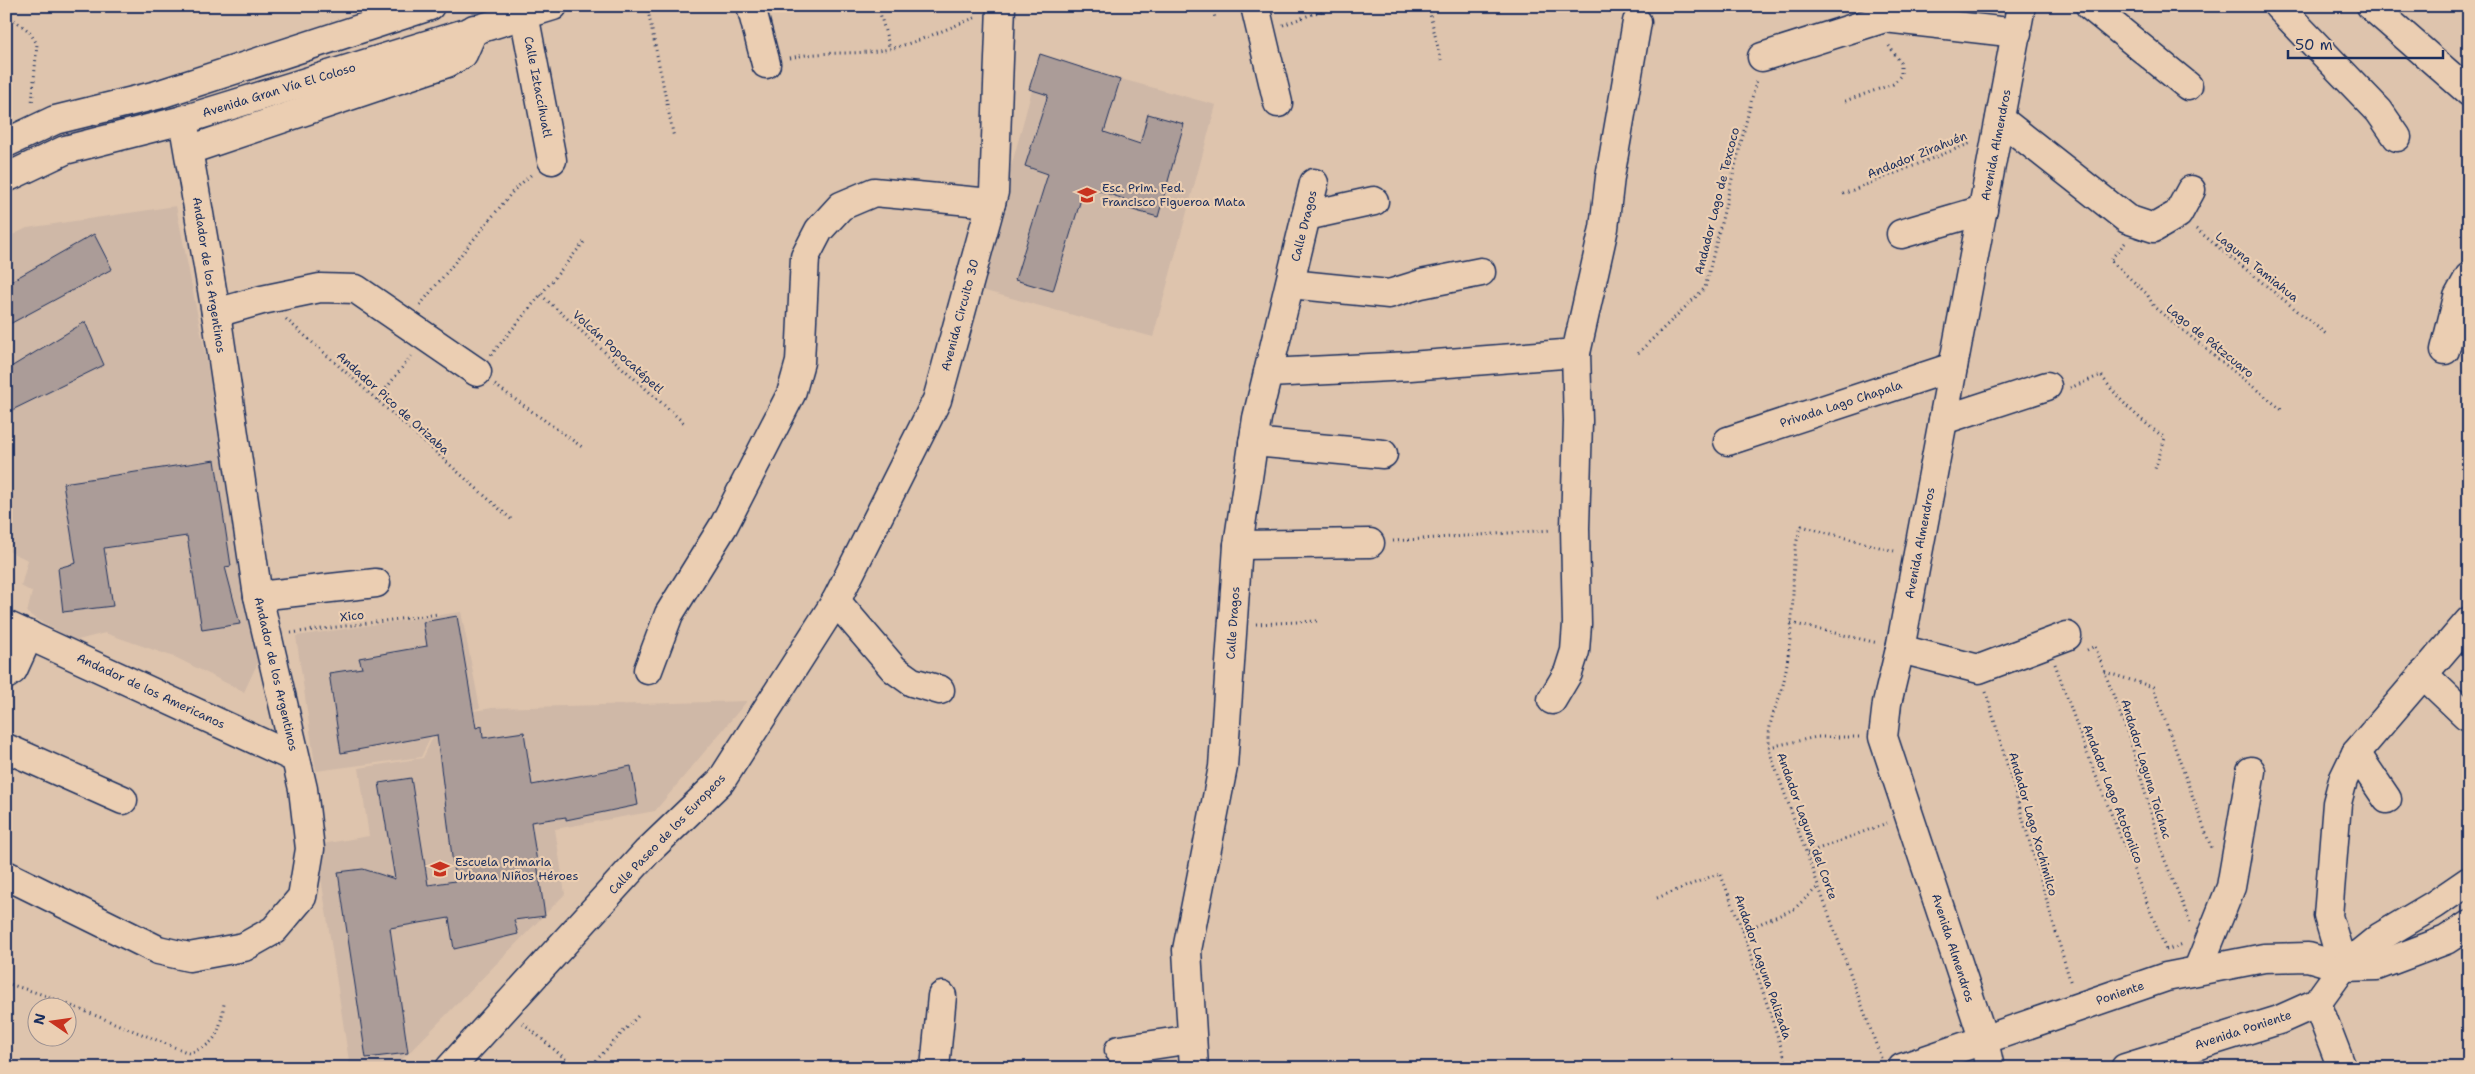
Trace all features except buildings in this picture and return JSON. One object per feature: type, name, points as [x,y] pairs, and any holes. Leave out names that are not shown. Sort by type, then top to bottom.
[{"type":"street","points":[[18,138],[55,120],[157,96],[430,6]]},
{"type":"street","name":"Avenida Gran Vía El Coloso","points":[[6,178],[65,150],[183,120],[553,6]]},
{"type":"street","points":[[751,6],[766,64]]},
{"type":"street","points":[[1255,6],[1278,104]]},
{"type":"street","name":"Avenida Almendros","points":[[1990,1068],[1984,1041],[1883,738],[1887,703],[1918,558],[2022,6]]},
{"type":"street","points":[[2090,6],[2188,86]]},
{"type":"street","points":[[2278,6],[2379,111],[2396,137]]},
{"type":"street","points":[[2371,6],[2469,92]]},
{"type":"street","name":"Avenida Circuito 30","points":[[836,601],[937,400],[994,192],[1001,8]]},
{"type":"street","name":"Calle Iztaccíhuatl","points":[[524,14],[552,160]]},
{"type":"street","points":[[1762,57],[1886,18],[2017,33]]},
{"type":"street","points":[[1552,700],[1568,673],[1574,651],[1577,624],[1575,528],[1578,421],[1576,353],[1604,228],[1610,177],[1637,22]]},
{"type":"street","points":[[189,150],[447,63],[463,54],[474,29]]},
{"type":"street","name":"Andador de los Argentinos","points":[[6,875],[158,950],[189,958],[244,947],[274,930],[302,897],[310,849],[303,790],[294,758],[258,596],[216,313],[183,120]]},
{"type":"street","points":[[1999,126],[2127,219],[2154,228],[2178,214],[2191,190]]},
{"type":"street","name":"Calle Dragos","points":[[1194,1068],[1187,950],[1223,767],[1238,545],[1253,442],[1314,183]]},
{"type":"street","points":[[648,670],[670,614],[724,525],[791,394],[800,362],[805,257],[819,230],[841,206],[874,192],[991,203]]},
{"type":"street","points":[[1306,216],[1374,201]]},
{"type":"street","points":[[1901,234],[1983,210]]},
{"type":"street","points":[[1290,284],[1389,294],[1421,284],[1480,272]]},
{"type":"street","points":[[2445,350],[2458,297],[2469,277]]},
{"type":"street","points":[[216,313],[262,300],[320,288],[356,289],[477,372]]},
{"type":"street","points":[[1268,373],[1410,366],[1576,353]]},
{"type":"street","name":"Privada Lago Chapala","points":[[1728,441],[1953,367]]},
{"type":"street","points":[[1943,420],[2046,386]]},
{"type":"street","points":[[1253,442],[1383,454]]},
{"type":"street","points":[[1238,545],[1370,543]]},
{"type":"street","points":[[258,596],[376,583]]},
{"type":"street","points":[[836,601],[894,669],[912,682],[940,690]]},
{"type":"street","name":"Calle Paseo de los Europeos","points":[[450,1068],[647,852],[721,781],[836,601]]},
{"type":"street","points":[[2343,967],[2328,916],[2336,803],[2342,780],[2356,753],[2469,621]]},
{"type":"street","points":[[6,675],[13,670],[18,630]]},
{"type":"street","name":"Andador de los Americanos","points":[[18,630],[294,758]]},
{"type":"street","points":[[1900,649],[1979,669],[2058,640]]},
{"type":"street","points":[[2424,674],[2466,715]]},
{"type":"street","points":[[6,748],[123,800]]},
{"type":"street","points":[[2356,753],[2387,799]]},
{"type":"street","points":[[2198,969],[2231,887],[2251,771]]},
{"type":"street","points":[[2342,1068],[2317,1004],[2343,967],[2380,936],[2434,905],[2469,881]]},
{"type":"street","points":[[2343,967],[2377,966],[2446,940],[2469,925]]},
{"type":"street","name":"Poniente","points":[[1892,1063],[1984,1041],[2166,977],[2198,969],[2264,958],[2291,957],[2308,957],[2343,967]]},
{"type":"street","points":[[935,1068],[942,996]]},
{"type":"street","name":"Avenida Poniente","points":[[2125,1068],[2279,1020],[2317,1004]]},
{"type":"street","points":[[1119,1050],[1192,1039]]},
{"type":"path","points":[[647,6],[674,138]]},
{"type":"path","points":[[878,6],[890,49]]},
{"type":"path","points":[[1212,6],[1214,18]]},
{"type":"path","points":[[1262,33],[1334,6]]},
{"type":"path","points":[[1428,6],[1441,60]]},
{"type":"path","points":[[766,64],[810,53],[857,54],[890,49],[1001,8]]},
{"type":"path","points":[[6,14],[29,31],[37,44],[18,138]]},
{"type":"path","points":[[1845,101],[1893,84],[1901,75],[1901,63],[1873,22]]},
{"type":"path","name":"Andador Lago de Texcoco","points":[[1638,353],[1705,288],[1762,57]]},
{"type":"path","name":"Andador Zirahuén","points":[[1843,194],[1999,126]]},
{"type":"path","points":[[377,400],[416,330],[514,190],[552,160]]},
{"type":"path","name":"Laguna Tamiahua","points":[[2178,214],[2326,334]]},
{"type":"path","points":[[582,447],[477,372],[584,242]]},
{"type":"path","name":"Lago de Pátzcuaro","points":[[2110,260],[2147,294],[2154,307],[2282,410]]},
{"type":"path","name":"Volcán Popocatépetl","points":[[541,295],[684,423]]},
{"type":"path","name":"Andador Pico de Orizaba","points":[[262,300],[512,520]]},
{"type":"path","points":[[2046,386],[2072,388],[2101,375],[2113,393],[2146,424],[2165,438],[2154,472]]},
{"type":"path","name":"Andador Laguna del Corte","points":[[1892,1063],[1807,853],[1769,747],[1768,736],[1771,714],[1785,677],[1792,622],[1795,551],[1797,536],[1802,526],[1918,558]]},
{"type":"path","points":[[1370,543],[1575,528]]},
{"type":"path","name":"Xico","points":[[268,636],[438,614]]},
{"type":"path","points":[[1233,625],[1318,621]]},
{"type":"path","points":[[1792,622],[1900,649]]},
{"type":"path","name":"Andador Laguna Tolchac","points":[[2058,640],[2075,656],[2096,646],[2130,740],[2164,858],[2193,928]]},
{"type":"path","name":"Andador Lago Atotonilco","points":[[2058,640],[2088,756],[2166,950]]},
{"type":"path","name":"Andador Lago Xochimilco","points":[[1979,669],[2071,984]]},
{"type":"path","points":[[2105,672],[2153,687],[2213,853],[2239,843]]},
{"type":"path","points":[[1769,747],[1817,737],[1883,738]]},
{"type":"path","points":[[1807,853],[1909,815]]},
{"type":"path","name":"Andador Laguna Palizada","points":[[1657,898],[1720,873],[1742,931],[1788,1068]]},
{"type":"path","points":[[1742,931],[1794,909],[1820,886]]},
{"type":"path","points":[[6,983],[47,996],[189,1053],[207,1048],[220,1030],[224,1004]]},
{"type":"path","points":[[506,1008],[576,1068]]},
{"type":"path","points":[[589,1068],[638,1016]]},
{"type":"shaded area","points":[[1041,57],[1216,105],[1153,337],[978,289]]},
{"type":"shaded area","points":[[176,206],[216,408],[259,660],[244,692],[177,658],[105,633],[74,641],[27,613],[32,592],[21,586],[28,560],[6,550],[6,238],[27,228]]},
{"type":"shaded area","points":[[461,612],[480,708],[441,715],[421,757],[316,771],[296,636]]},
{"type":"shaded area","name":"Escuela Primaria Urbana Niños Héroes","points":[[747,701],[655,811],[555,829],[565,894],[394,1068],[350,1068],[316,845],[369,836],[359,768],[423,758],[443,716],[492,708]]},
{"type":"place","name":"Esc. Prim. Fed. Francisco Figueroa Mata","points":[[1087,195]]},
{"type":"place","name":"Escuela Primaria Urbana Niños Héroes","points":[[440,869]]}]
